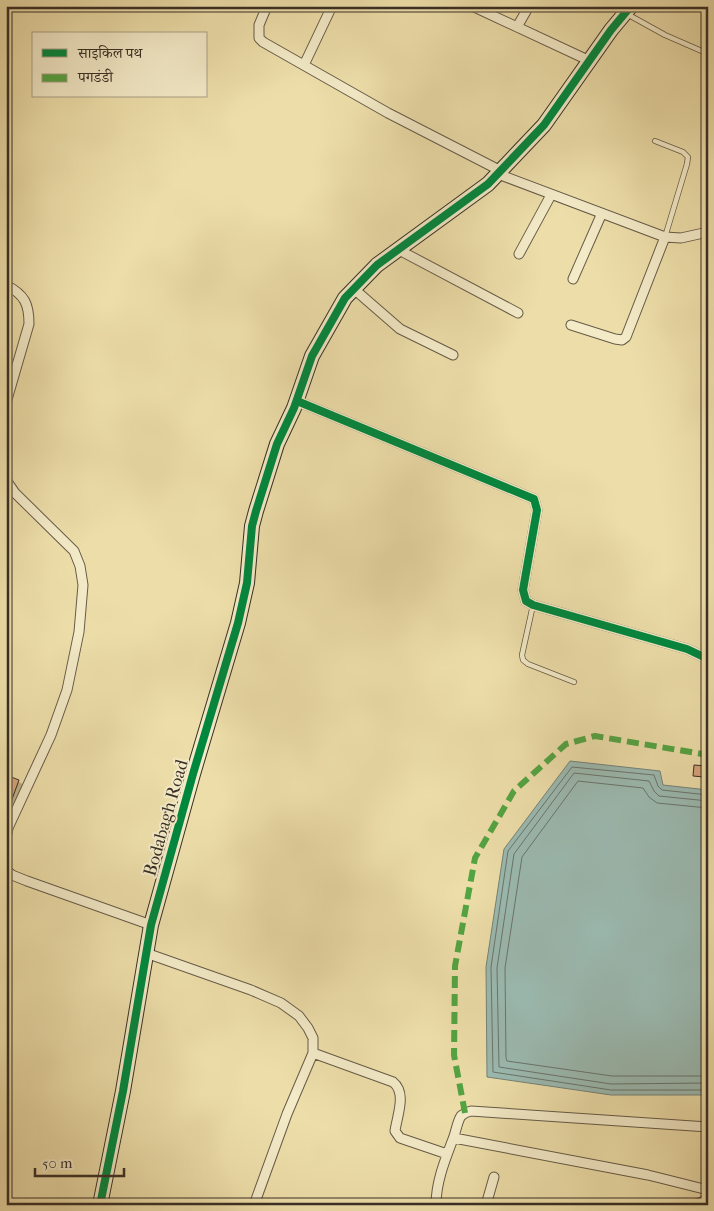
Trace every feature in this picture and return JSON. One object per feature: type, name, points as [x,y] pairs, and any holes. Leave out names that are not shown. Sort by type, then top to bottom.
[{"type":"street","points":[[266,6],[259,25],[259,38],[388,113],[499,173],[665,237],[682,238],[708,232]]},
{"type":"street","points":[[304,65],[332,6]]},
{"type":"street","points":[[472,6],[590,61]]},
{"type":"street","points":[[517,27],[529,6]]},
{"type":"street","name":"Bodabagh Road","points":[[100,1205],[124,1091],[151,925],[193,774],[236,632],[247,583],[252,526],[277,444],[295,404],[312,356],[345,298],[377,265],[488,184],[544,125],[628,10]]},
{"type":"street","points":[[519,254],[551,194]]},
{"type":"street","points":[[573,279],[602,213]]},
{"type":"street","points":[[570,325],[614,339],[624,339],[665,237]]},
{"type":"street","points":[[399,250],[518,313]]},
{"type":"street","points":[[6,285],[19,292],[25,301],[29,313],[29,324],[6,403]]},
{"type":"street","points":[[354,289],[400,328],[452,355]]},
{"type":"street","points":[[295,404],[534,499],[537,510],[523,590],[526,601],[532,605],[687,649],[708,659]]},
{"type":"street","points":[[6,480],[15,493],[74,551],[80,566],[83,585],[79,632],[67,690],[51,735],[7,828],[6,838]]},
{"type":"street","points":[[6,870],[27,881],[151,925]]},
{"type":"street","points":[[146,953],[251,990],[281,1003],[299,1016],[313,1038],[313,1053],[254,1205]]},
{"type":"street","points":[[313,1053],[393,1082],[398,1086],[401,1096],[395,1131],[397,1136],[447,1154]]},
{"type":"street","points":[[436,1205],[440,1179],[460,1117],[471,1111],[708,1127]]},
{"type":"street","points":[[454,1138],[648,1174],[708,1190]]},
{"type":"street","points":[[486,1205],[494,1177]]},
{"type":"street","points":[[694,1205],[708,1199]]},
{"type":"lane","points":[[628,10],[665,35],[704,52]]},
{"type":"lane","points":[[655,141],[683,152],[688,156],[665,237]]},
{"type":"lane","points":[[532,605],[522,655],[523,660],[528,664],[574,682]]},
{"type":"water","points":[[570,761],[660,771],[663,785],[708,790],[708,1095],[611,1095],[487,1077],[486,967],[504,849]]},
{"type":"building","points":[[694,765],[706,766],[704,777],[693,776]]},
{"type":"building","points":[[6,775],[19,780],[11,802],[6,801]]},
{"type":"marked path","points":[[465,1113],[454,1055],[455,966],[475,858],[514,791],[566,744],[595,736],[708,755]]},
{"type":"cycle path","points":[[100,1205],[123,1091],[151,925],[238,623],[247,583],[252,526],[256,511],[277,444],[294,408],[312,356],[345,298],[377,265],[488,184],[544,125],[611,30],[631,6]]},
{"type":"cycle path","points":[[297,401],[534,499],[537,510],[523,590],[526,601],[533,605],[687,649],[708,659]]}]
